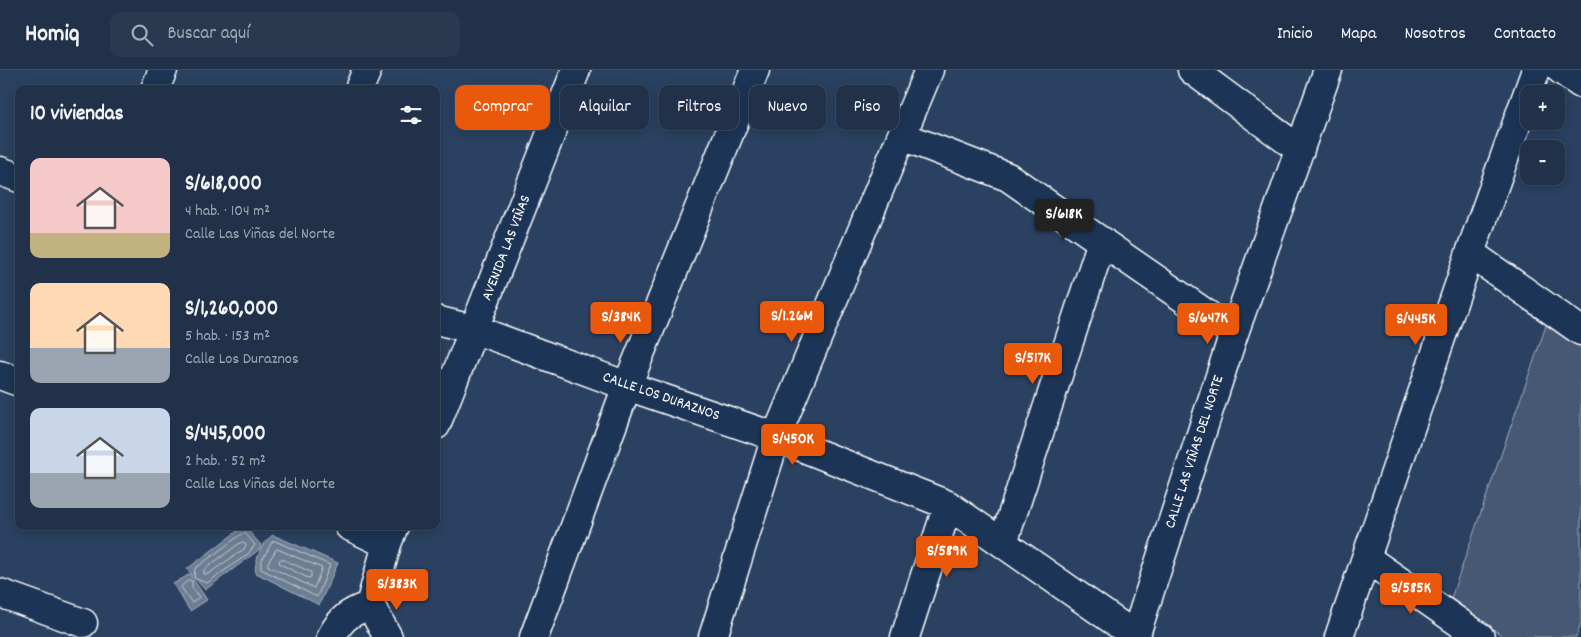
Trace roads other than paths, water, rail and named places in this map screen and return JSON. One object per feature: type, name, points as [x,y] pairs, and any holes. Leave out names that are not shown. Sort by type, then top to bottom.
[{"type":"street","points":[[156,85],[162,70]]},
{"type":"street","points":[[361,85],[367,70]]},
{"type":"street","name":"AVENIDA LAS VIÑAS","points":[[440,416],[476,330],[576,70]]},
{"type":"street","points":[[534,637],[627,386],[755,70]]},
{"type":"street","points":[[713,637],[776,437],[929,70]]},
{"type":"street","points":[[1192,70],[1300,150]]},
{"type":"street","name":"CALLE LAS VIÑAS DEL NORTE","points":[[1136,637],[1234,333],[1328,70]]},
{"type":"street","points":[[1339,637],[1470,253],[1536,70]]},
{"type":"street","points":[[1561,70],[1581,84]]},
{"type":"street","points":[[902,136],[1008,177],[1234,333]]},
{"type":"street","points":[[0,171],[15,177]]},
{"type":"street","points":[[1003,543],[1102,241]]},
{"type":"street","points":[[1470,253],[1581,331]]},
{"type":"street","name":"CALLE LOS DURAZNOS","points":[[440,321],[476,330],[627,386],[776,437],[948,505],[1136,637]]},
{"type":"street","points":[[0,375],[15,381]]},
{"type":"street","points":[[905,637],[948,505]]},
{"type":"street","points":[[368,530],[391,535],[370,605],[388,637]]},
{"type":"street","points":[[1366,558],[1480,637]]},
{"type":"street","points":[[0,593],[83,624]]},
{"type":"street","points":[[331,637],[337,625],[348,614],[370,605]]},
{"type":"water","points":[[239,530],[248,530],[261,545],[260,549],[205,590],[187,569]]},
{"type":"water","points":[[273,535],[338,563],[319,605],[256,573],[255,568],[260,552]]},
{"type":"water","points":[[190,574],[207,600],[190,611],[173,584]]}]
